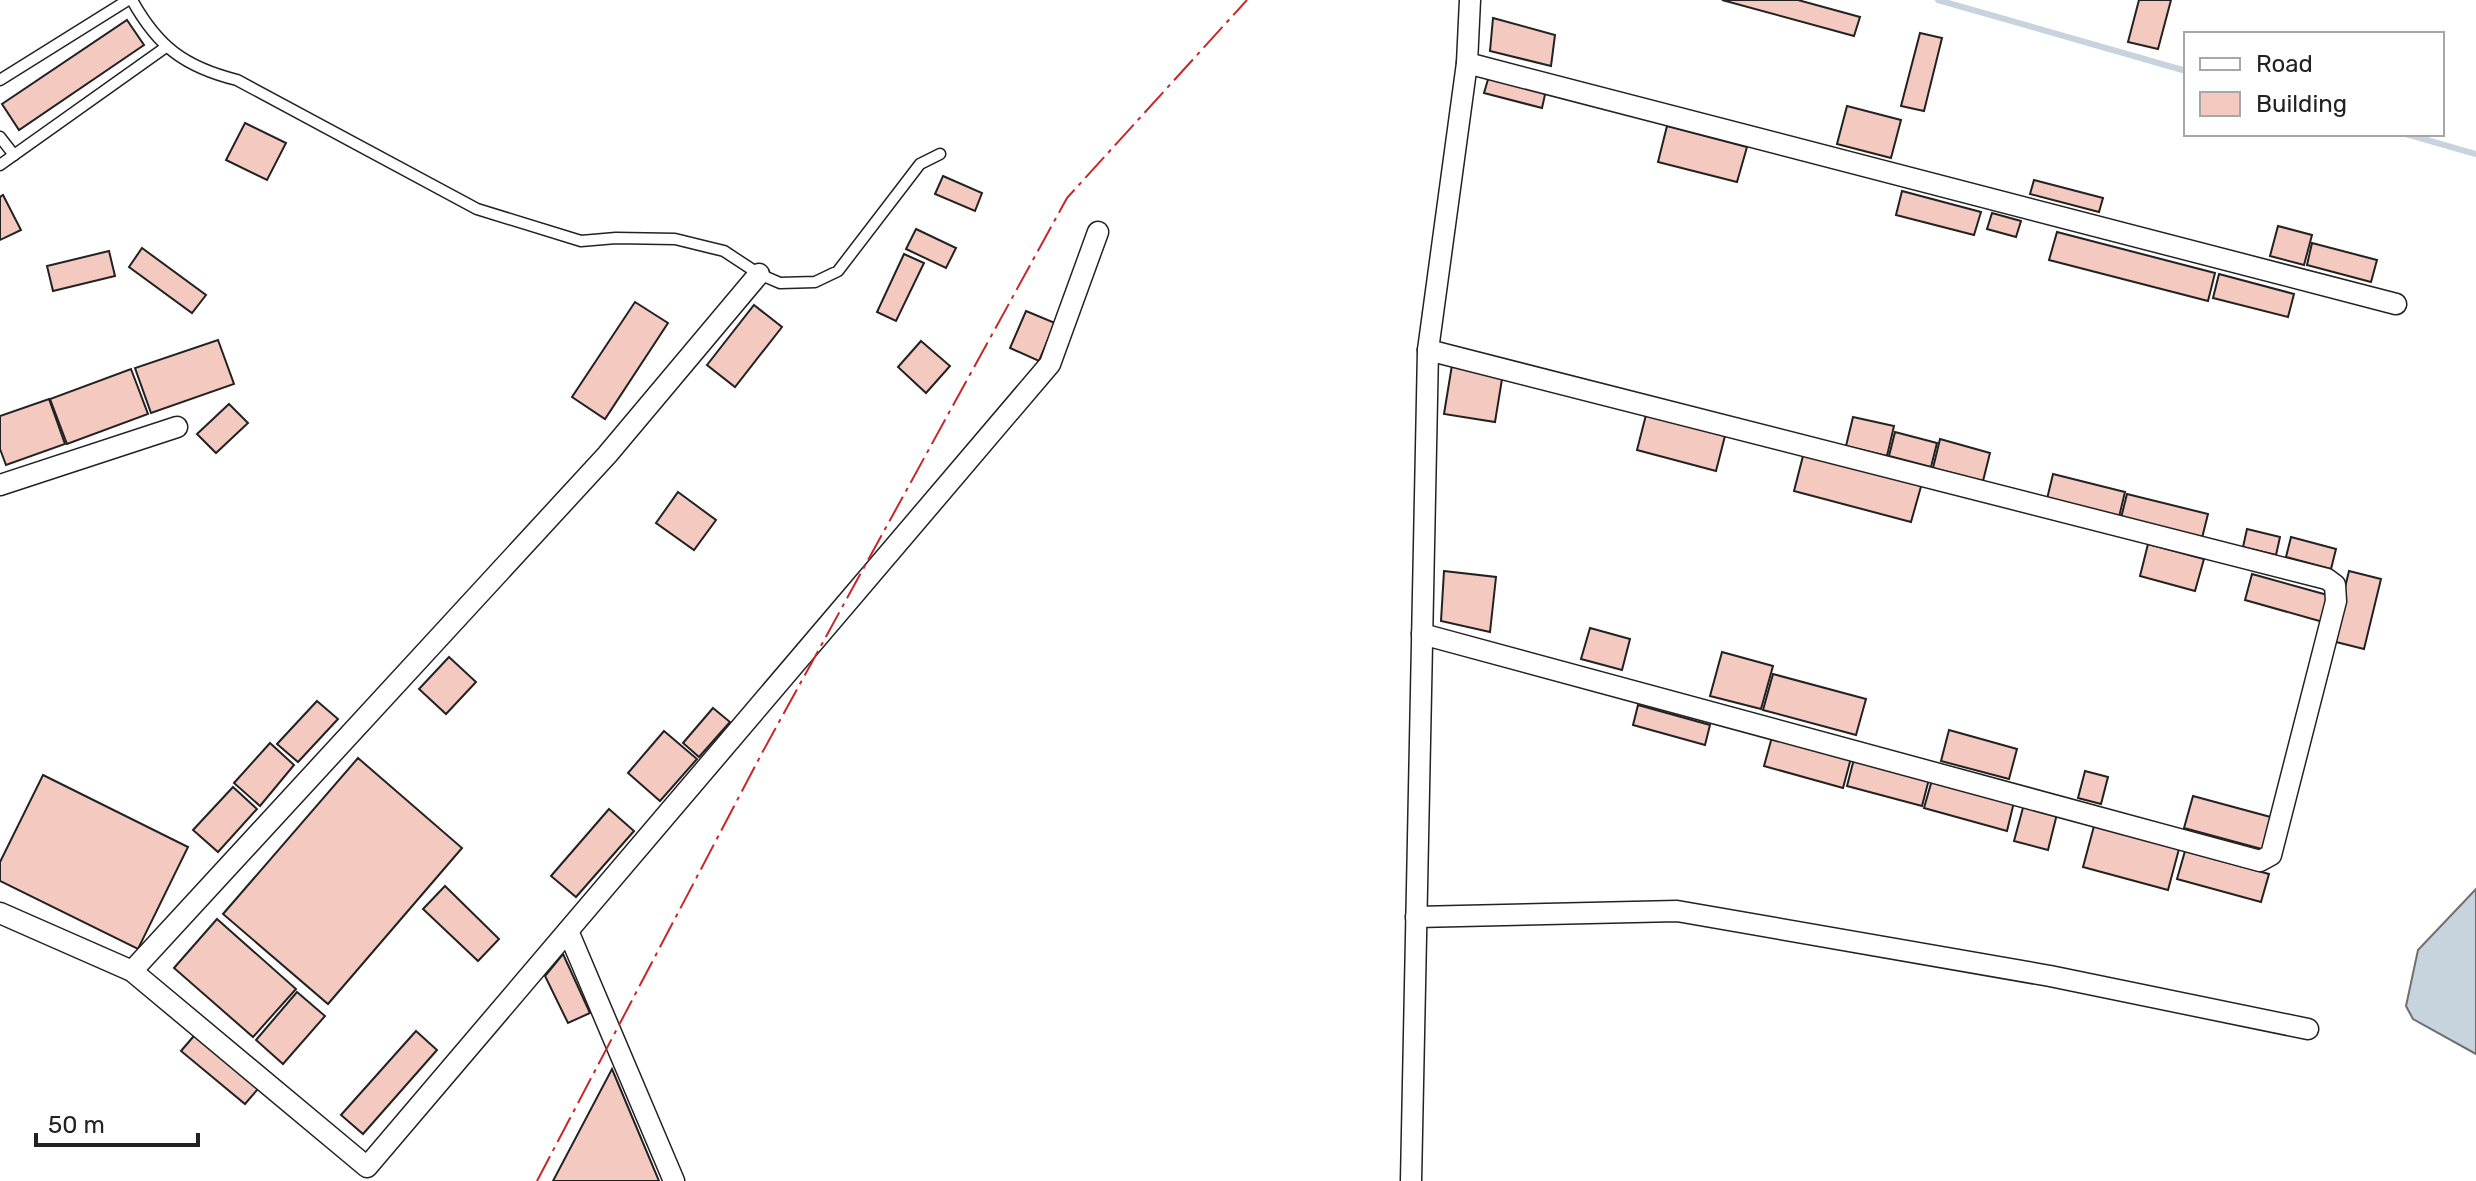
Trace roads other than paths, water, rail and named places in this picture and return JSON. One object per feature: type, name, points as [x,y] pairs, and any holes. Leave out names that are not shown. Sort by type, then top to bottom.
[{"type":"street","points":[[1411,1181],[1428,350],[1467,63],[1470,0]]},
{"type":"street","points":[[1467,63],[2396,304]]},
{"type":"street","points":[[0,913],[132,971],[367,1167],[1050,364],[1098,232]]},
{"type":"street","points":[[132,971],[607,455],[759,274]]},
{"type":"street","points":[[1422,634],[2260,861],[2271,855],[2336,601],[2335,585],[2327,579],[1428,350]]},
{"type":"street","points":[[0,485],[177,427]]},
{"type":"street","points":[[1416,917],[1677,911],[2050,976],[2308,1029]]},
{"type":"street","points":[[568,931],[674,1181]]},
{"type":"lane","points":[[0,80],[130,0],[144,23],[166,47],[206,72],[237,80],[477,209],[581,241],[675,239],[724,251],[759,274],[780,283],[815,282],[838,271],[920,164],[940,154]]},
{"type":"lane","points":[[0,165],[166,47]]},
{"type":"lane","points":[[0,137],[14,155]]},
{"type":"waterway","points":[[1938,0],[2184,70]]},
{"type":"waterway","points":[[2413,136],[2476,154]]}]
